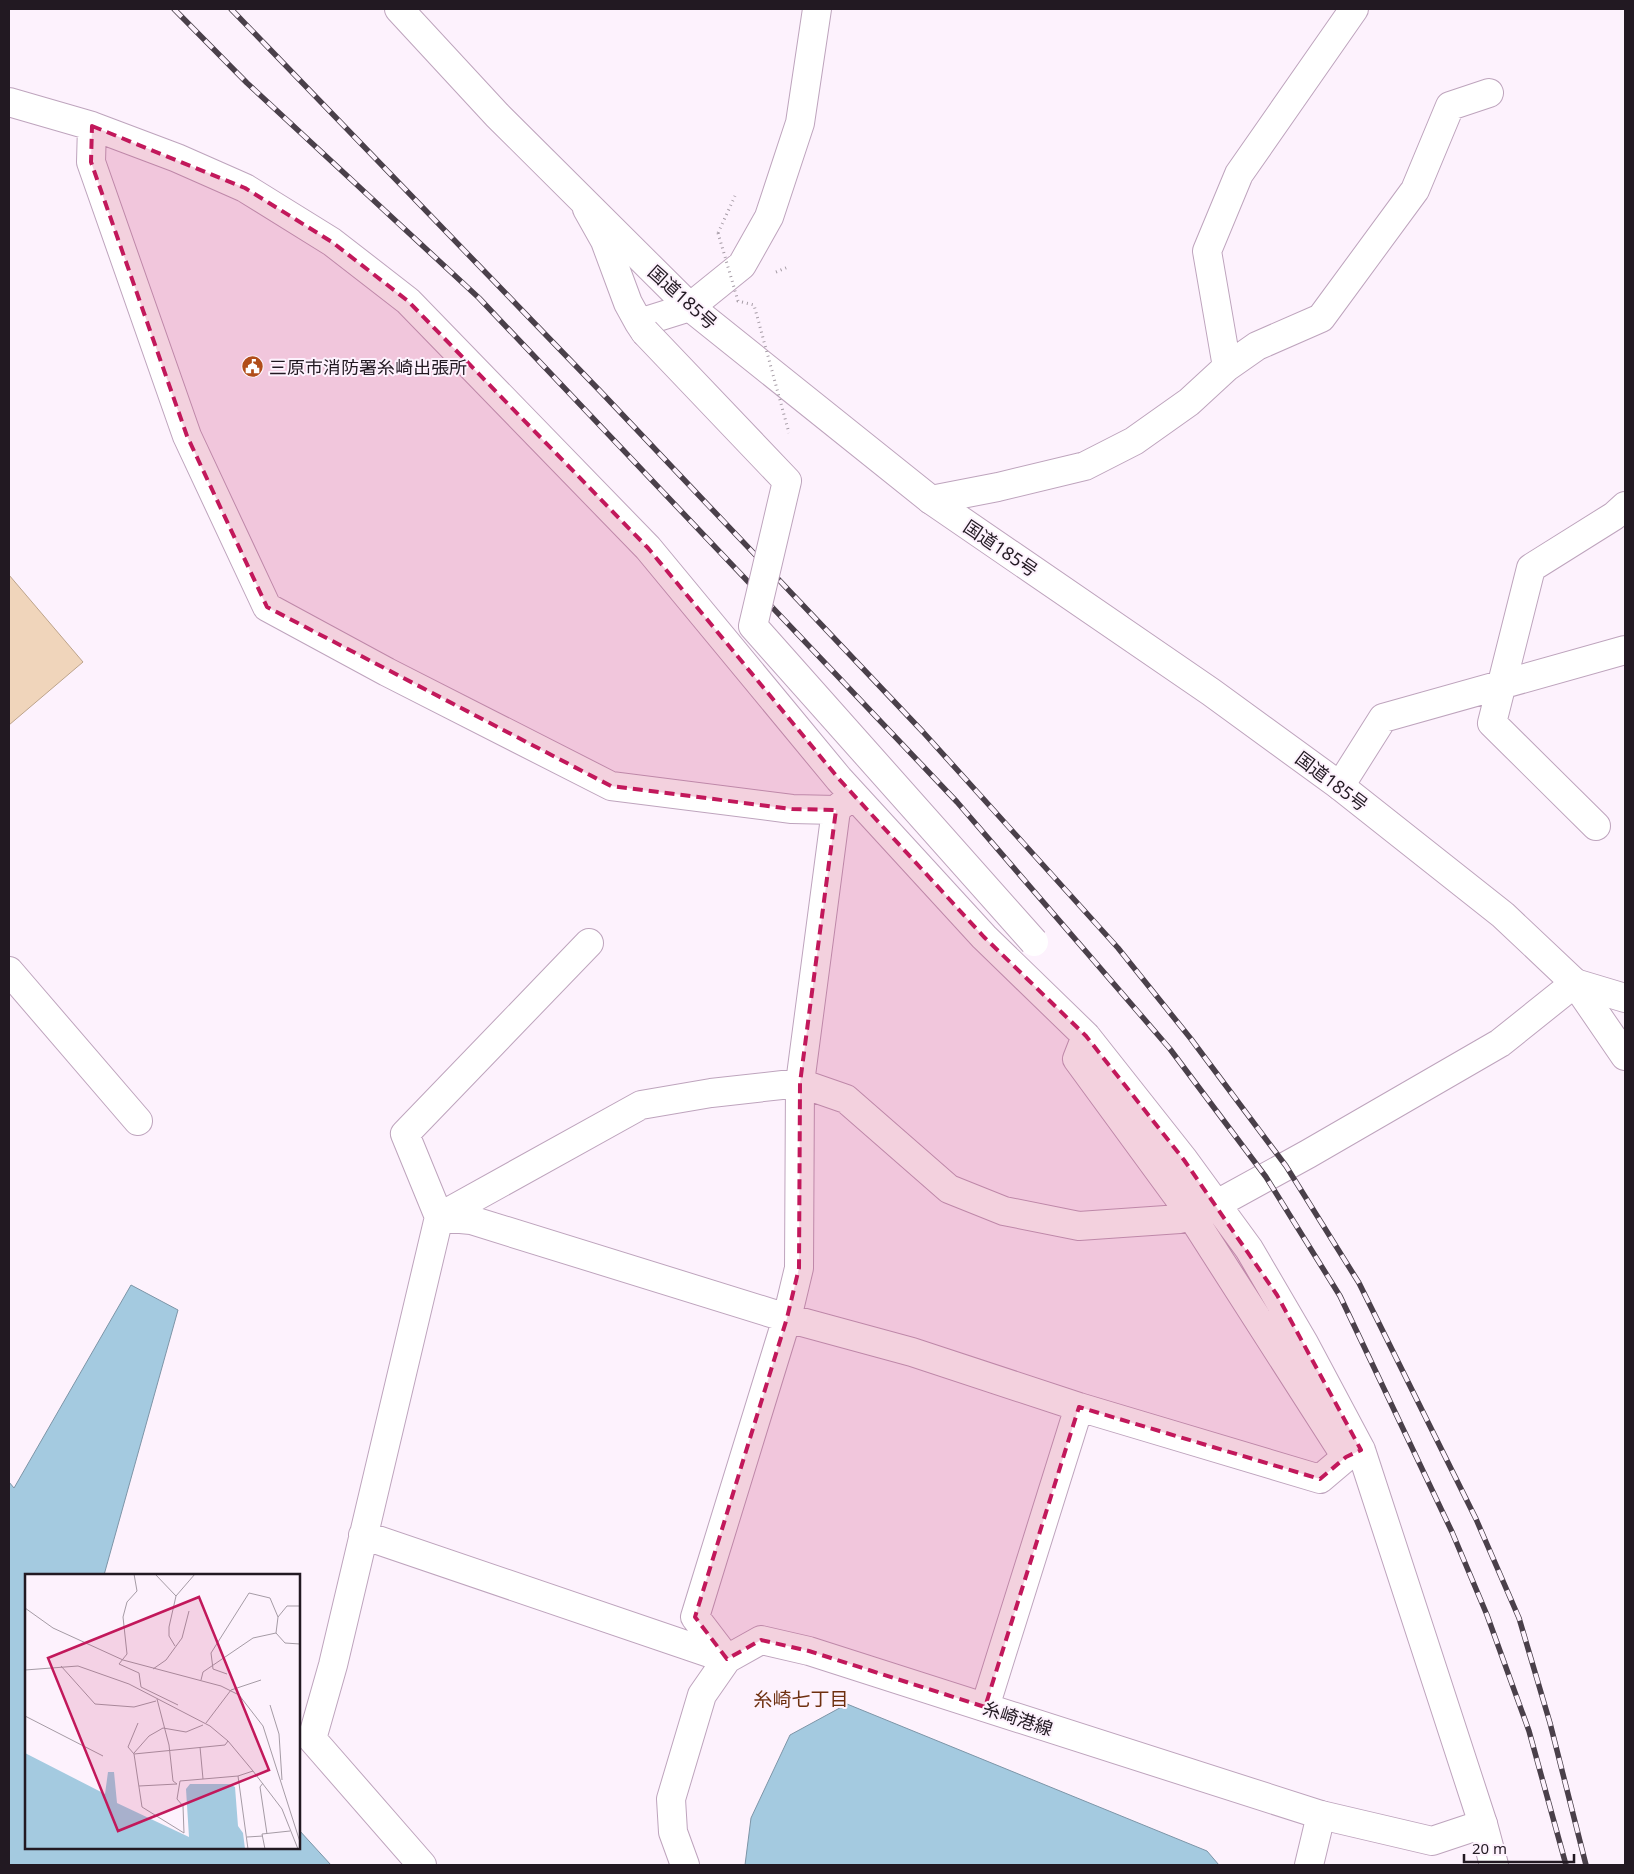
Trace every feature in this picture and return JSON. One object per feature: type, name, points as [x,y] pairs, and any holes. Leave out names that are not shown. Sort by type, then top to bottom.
[{"type":"main road","name":"国道185号","points":[[399,9],[497,115],[690,307],[931,500],[1211,692],[1340,786],[1502,915],[1575,983],[1625,1056]]},
{"type":"main road","points":[[642,328],[690,307],[742,265],[769,217],[800,123],[817,9]]},
{"type":"main road","points":[[1227,367],[1207,251],[1239,174],[1354,9]]},
{"type":"main road","points":[[931,500],[998,488],[1085,466],[1134,441],[1189,402],[1227,367],[1257,346],[1321,318],[1416,190],[1450,106],[1489,93]]},
{"type":"main road","points":[[9,102],[92,126],[176,158],[245,188],[332,242],[408,300],[648,548],[815,751],[844,802],[1086,1036],[1218,1204],[1249,1249],[1277,1295],[1353,1454],[1483,1824],[1494,1865]]},
{"type":"main road","points":[[92,126],[91,162],[187,436],[267,607],[387,672],[611,786],[792,809],[844,802]]},
{"type":"main road","points":[[562,179],[579,198],[605,241],[628,303],[642,328],[787,481],[754,626],[1034,942],[1038,990]]},
{"type":"main road","points":[[1596,826],[1492,724],[1531,568],[1614,516],[1625,506]]},
{"type":"main road","points":[[1340,786],[1383,718],[1625,650]]},
{"type":"main road","points":[[727,1659],[695,1617],[787,1318],[799,1268],[800,1083],[844,802]]},
{"type":"main road","points":[[422,1865],[312,1739],[333,1665],[439,1217],[404,1134],[589,943]]},
{"type":"main road","points":[[9,971],[138,1121]]},
{"type":"main road","points":[[1218,1204],[1500,1043],[1575,983],[1625,998]]},
{"type":"main road","points":[[1086,1036],[1077,1059],[1188,1212],[1353,1454]]},
{"type":"main road","points":[[439,1217],[641,1105],[710,1093],[800,1083],[846,1099],[949,1189],[1004,1211],[1079,1226],[1180,1219],[1188,1212]]},
{"type":"main road","points":[[439,1217],[471,1220],[787,1318],[912,1352],[1079,1407],[1320,1479],[1353,1454]]},
{"type":"main road","points":[[985,1708],[1079,1407]]},
{"type":"main road","points":[[363,1535],[727,1659]]},
{"type":"main road","name":"糸崎港線","points":[[685,1865],[673,1832],[672,1798],[702,1695],[727,1659],[761,1640],[809,1651],[1321,1815],[1432,1841],[1483,1824]]},
{"type":"main road","points":[[1308,1865],[1321,1815]]},
{"type":"path","points":[[718,233],[735,196]]},
{"type":"highlighted area","points":[[92,126],[245,188],[332,242],[408,301],[648,548],[839,779],[984,937],[1086,1036],[1184,1160],[1277,1295],[1361,1450],[1346,1457],[1320,1479],[1079,1407],[985,1707],[809,1651],[761,1640],[727,1659],[695,1617],[787,1318],[799,1268],[800,1083],[836,810],[792,809],[611,786],[267,607],[187,436],[91,162]]},
{"type":"water","points":[[131,1285],[178,1310],[104,1574],[25,1574],[25,1849],[300,1849],[300,1831],[331,1865],[9,1865],[9,1482],[14,1488]]},
{"type":"water","points":[[847,1704],[1207,1851],[1219,1865],[745,1865],[751,1818],[790,1735]]},
{"type":"building","points":[[9,575],[83,662],[9,725]]},
{"type":"railway","points":[[174,9],[247,83],[479,298],[957,802],[1170,1049],[1266,1177],[1340,1296],[1452,1532],[1487,1615],[1529,1731],[1566,1865]]},
{"type":"railway","points":[[231,9],[601,392],[923,732],[1118,948],[1191,1039],[1286,1166],[1359,1283],[1476,1519],[1519,1618],[1550,1723],[1586,1865]]},
{"type":"place","name":"三原市消防署糸崎出張所","points":[[253,367]]},
{"type":"district","name":"糸崎七丁目","points":[[801,1699]]}]
